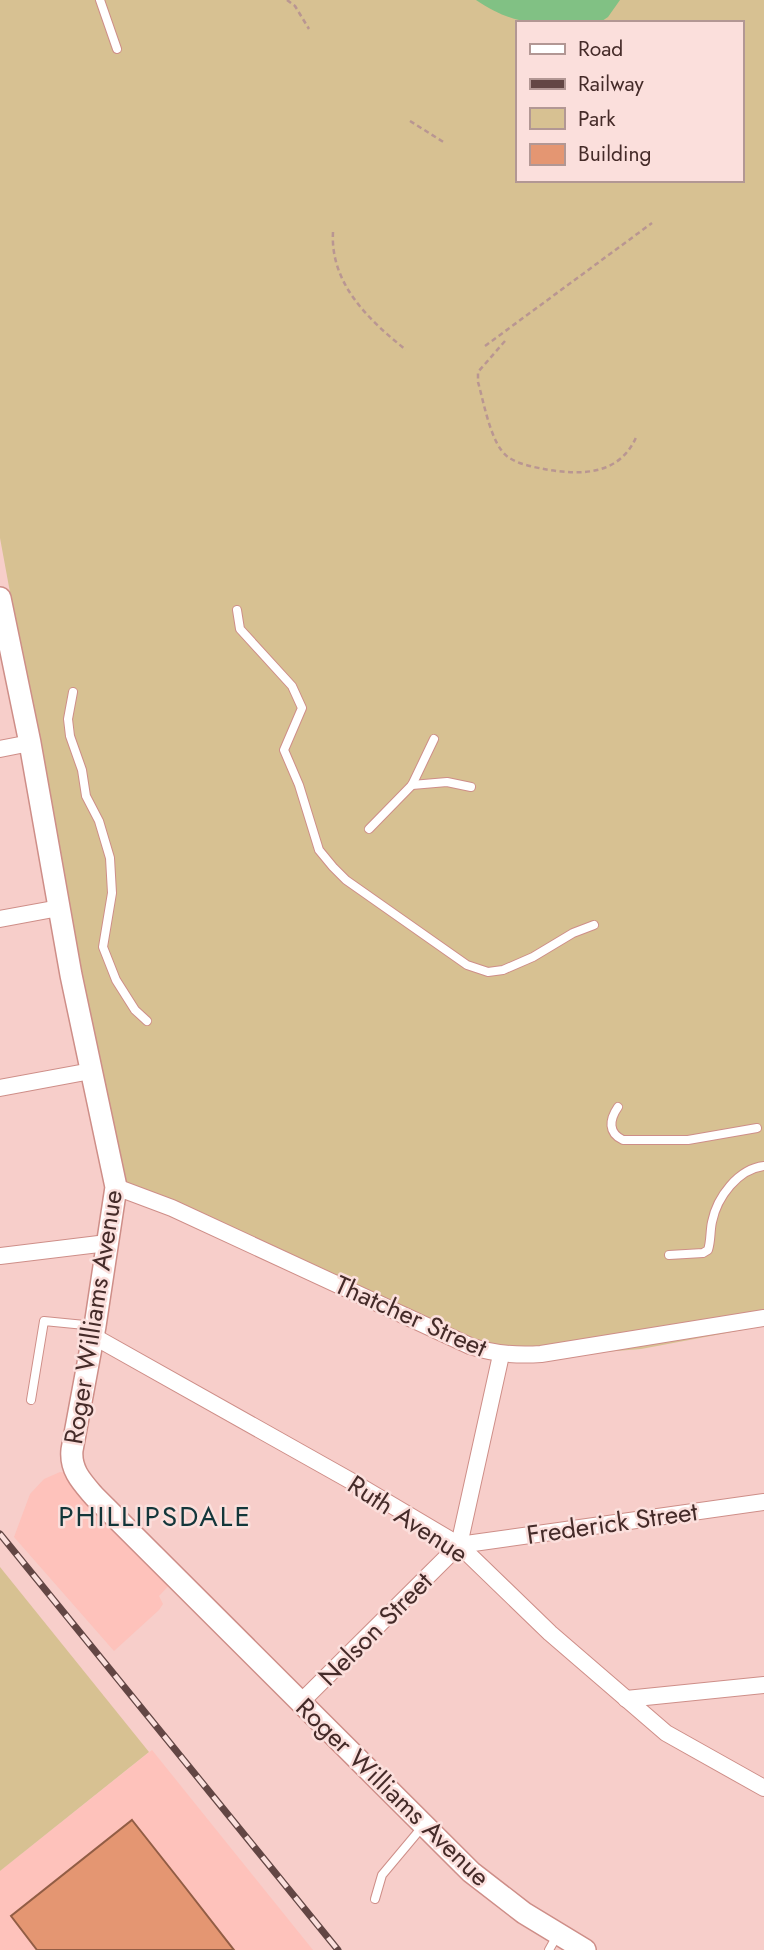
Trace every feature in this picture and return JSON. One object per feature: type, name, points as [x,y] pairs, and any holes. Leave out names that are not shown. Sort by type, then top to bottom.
[{"type":"main road","name":"Roger Williams Avenue","points":[[0,601],[116,1187],[72,1450],[71,1461],[75,1471],[94,1496],[423,1826],[553,1942],[584,1950]]},
{"type":"street","points":[[0,749],[30,743]]},
{"type":"street","points":[[0,919],[59,908]]},
{"type":"street","points":[[0,1088],[91,1071]]},
{"type":"street","name":"Thatcher Street","points":[[116,1187],[172,1208],[470,1346],[501,1355],[541,1354],[764,1318]]},
{"type":"street","points":[[0,1256],[107,1243]]},
{"type":"street","name":"Ruth Avenue","points":[[94,1331],[460,1545],[550,1633],[677,1741],[764,1788]]},
{"type":"street","points":[[460,1545],[501,1355]]},
{"type":"street","name":"Frederick Street","points":[[460,1545],[764,1502]]},
{"type":"street","name":"Nelson Street","points":[[301,1702],[460,1545]]},
{"type":"street","points":[[626,1699],[764,1685]]},
{"type":"lane","points":[[100,0],[117,49]]},
{"type":"lane","points":[[237,610],[240,629],[292,686],[302,708],[284,750],[299,785],[319,850],[346,880],[467,965],[488,972],[513,966],[573,933],[594,925]]},
{"type":"lane","points":[[73,692],[68,719],[70,736],[82,770],[86,796],[99,821],[110,858],[113,893],[103,947],[116,980],[135,1010],[147,1021]]},
{"type":"lane","points":[[369,829],[412,785],[434,739]]},
{"type":"lane","points":[[412,785],[447,782],[471,787]]},
{"type":"lane","points":[[618,1107],[612,1118],[612,1130],[614,1135],[622,1140],[688,1140],[757,1128]]},
{"type":"lane","points":[[669,1255],[703,1254],[708,1250],[712,1219],[723,1195],[740,1177],[752,1169],[764,1166]]},
{"type":"lane","points":[[31,1400],[44,1321],[94,1331]]},
{"type":"lane","points":[[375,1899],[382,1875],[423,1826]]},
{"type":"path","points":[[287,0],[295,6],[309,29]]},
{"type":"path","points":[[410,121],[445,143]]},
{"type":"path","points":[[485,346],[652,223]]},
{"type":"path","points":[[333,232],[332,246],[346,290],[363,311],[406,350]]},
{"type":"path","points":[[505,341],[478,373],[478,382],[496,443],[508,457],[530,466],[566,473],[587,473],[619,462],[628,454],[638,435]]},
{"type":"shaded area","points":[[476,0],[620,0],[602,21],[526,21],[492,10]]},
{"type":"shaded area","points":[[60,1472],[73,1473],[175,1579],[159,1596],[163,1604],[159,1610],[114,1651],[14,1537],[30,1494],[44,1479]]},
{"type":"shaded area","points":[[152,1750],[313,1950],[0,1950],[0,1871]]},
{"type":"green space","points":[[0,0],[764,0],[764,1326],[641,1349],[504,1360],[120,1190],[0,538]]},
{"type":"green space","points":[[0,1567],[149,1752],[0,1871]]},
{"type":"building","points":[[132,1820],[234,1950],[37,1950],[11,1916]]},
{"type":"railway","points":[[0,1534],[338,1950]]},
{"type":"district","name":"PHILLIPSDALE","points":[[155,1516]]}]
